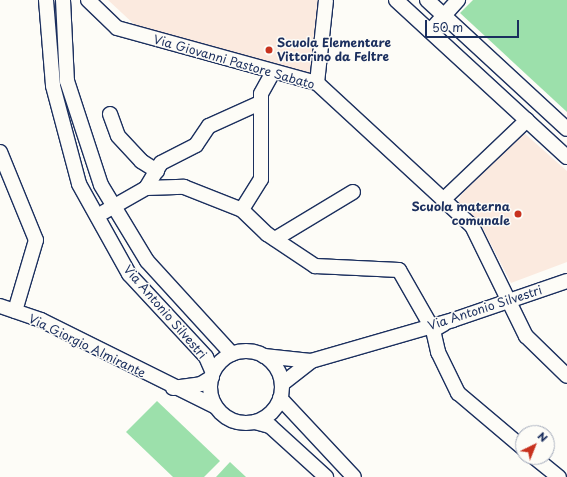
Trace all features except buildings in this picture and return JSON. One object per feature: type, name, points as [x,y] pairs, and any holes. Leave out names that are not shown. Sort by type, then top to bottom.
[{"type":"street","name":"Via Antonio Silvestri","points":[[46,0],[53,86],[79,184],[129,274],[206,357],[212,375]]},
{"type":"street","name":"Via Antonio Silvestri","points":[[63,0],[67,82],[112,208],[147,261],[232,354]]},
{"type":"street","name":"Via Giovanni Pastore Sabato","points":[[88,0],[117,28],[317,83],[472,226],[526,336],[566,374]]},
{"type":"street","points":[[317,83],[326,0]]},
{"type":"street","points":[[427,0],[567,129]]},
{"type":"street","points":[[430,31],[458,0]]},
{"type":"street","points":[[402,2],[430,31],[567,157]]},
{"type":"street","points":[[242,210],[261,179],[261,94],[273,72]]},
{"type":"street","points":[[97,216],[146,188],[161,163],[196,145],[209,126],[260,104]]},
{"type":"street","points":[[110,114],[118,136],[141,161],[157,171]]},
{"type":"street","points":[[444,200],[527,120]]},
{"type":"street","points":[[0,152],[36,240],[15,312]]},
{"type":"street","points":[[146,188],[184,187],[242,210],[275,239],[315,266],[399,270],[431,326]]},
{"type":"street","points":[[275,239],[353,192]]},
{"type":"street","name":"Via Antonio Silvestri","points":[[282,384],[311,361],[453,320],[567,281]]},
{"type":"street","name":"Via Giorgio Almirante","points":[[0,306],[41,320],[173,388],[216,407]]},
{"type":"street","points":[[453,320],[433,330],[438,352],[458,393],[515,441]]},
{"type":"street","points":[[173,388],[201,384],[232,354],[245,351],[264,356],[275,366],[282,384],[280,398],[274,409],[255,422]]},
{"type":"street","name":"Via Antonio Silvestri","points":[[264,356],[311,361]]},
{"type":"street","points":[[212,375],[210,390],[216,407],[236,421],[255,422],[270,426],[326,477]]},
{"type":"street","points":[[280,398],[354,477]]},
{"type":"street","points":[[544,465],[559,477]]},
{"type":"shaded area","name":"Scuola Elementare Vittorino da Feltre","points":[[108,0],[319,0],[311,74],[137,27]]},
{"type":"shaded area","name":"Scuola materna comunale","points":[[523,132],[567,171],[567,262],[511,283],[481,225],[458,203],[461,195]]},
{"type":"green space","points":[[473,0],[567,0],[567,112],[460,13]]},
{"type":"green space","points":[[157,401],[220,461],[204,477],[173,477],[126,432]]},
{"type":"green space","points":[[230,462],[246,477],[216,477]]},
{"type":"place","name":"Scuola Elementare Vittorino da Feltre","points":[[269,50]]},
{"type":"place","name":"Scuola materna comunale","points":[[518,214]]}]
